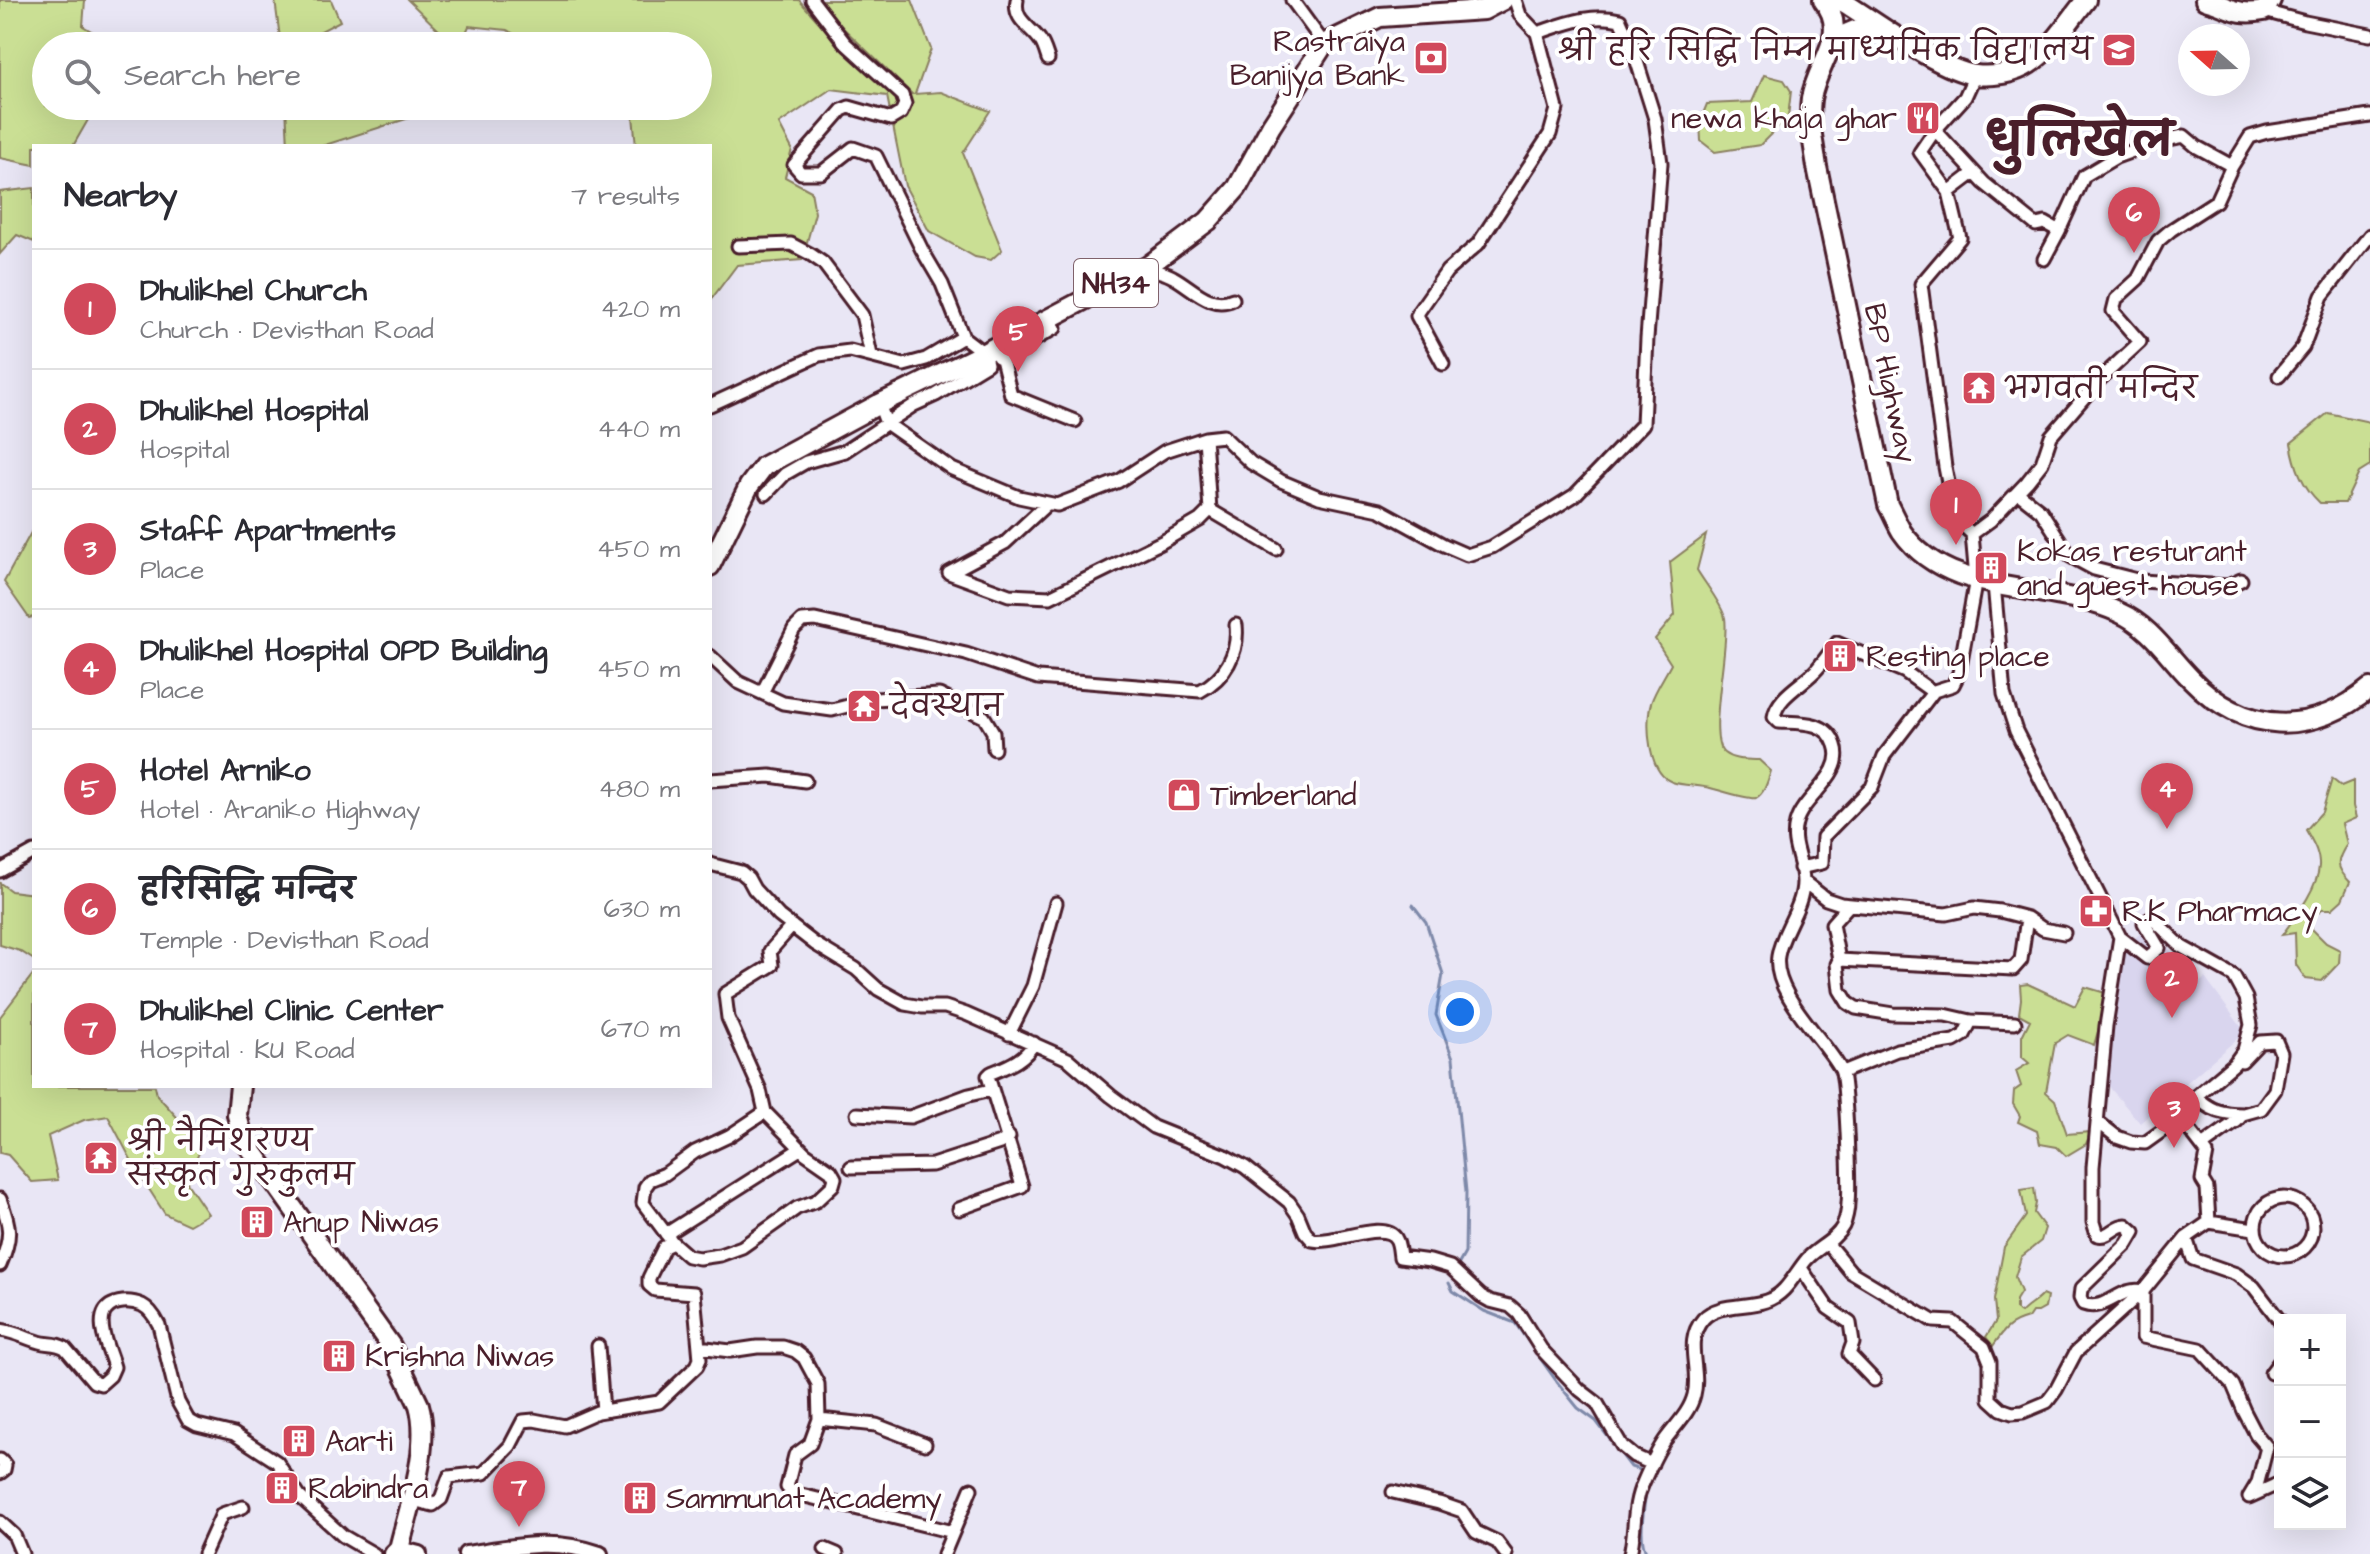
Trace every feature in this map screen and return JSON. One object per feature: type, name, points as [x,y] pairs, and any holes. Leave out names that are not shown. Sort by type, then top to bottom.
[{"type":"highway","points":[[1324,44],[1380,17],[1484,10],[1503,0]]},
{"type":"highway","name":"BP Highway","points":[[1823,0],[1831,10],[1836,28],[1814,86],[1810,120],[1817,167],[1888,505],[1902,532],[1925,555],[1948,569],[1985,582],[2091,602],[2122,613],[2143,628],[2207,694],[2241,716],[2289,723],[2319,717],[2342,708],[2370,688]]},
{"type":"highway","points":[[1840,0],[1951,68],[1975,75],[2001,74],[2027,66],[2045,50],[2086,0]]},
{"type":"highway","points":[[2212,2],[2241,13],[2267,6]]},
{"type":"highway","points":[[1830,48],[1842,35],[1852,30],[1864,26],[1885,28]]},
{"type":"highway","name":"NH34","points":[[712,562],[749,486],[764,466],[879,404],[991,357],[1148,266],[1208,221],[1237,188],[1271,126],[1324,44]]},
{"type":"highway","points":[[240,1088],[237,1115],[243,1138],[391,1346],[422,1414],[422,1442],[412,1500],[397,1551]]},
{"type":"street","points":[[812,0],[845,43],[902,95],[905,104],[901,113],[891,119],[849,107],[842,110],[794,165],[801,173],[821,173],[853,148],[876,156],[942,284],[963,337],[991,357],[1011,395],[1075,421]]},
{"type":"street","points":[[1017,0],[1019,19],[1041,41],[1048,59]]},
{"type":"street","points":[[1292,0],[1324,44]]},
{"type":"street","points":[[1443,364],[1417,316],[1419,311],[1447,271],[1478,244],[1550,134],[1557,109],[1537,33],[1520,15],[1515,0]]},
{"type":"street","points":[[2267,6],[2305,22],[2370,35]]},
{"type":"street","points":[[879,404],[886,423],[952,469],[1019,497],[1057,505],[1119,481],[1165,451],[1205,438],[1223,436],[1251,463],[1281,481],[1319,497],[1380,510],[1467,555],[1492,547],[1575,495],[1643,424],[1661,163],[1655,119],[1633,49],[1620,20],[1583,18],[1537,33]]},
{"type":"street","points":[[1975,75],[1965,97],[1920,152],[1949,192],[1960,238],[1921,284],[1945,467],[1955,518],[1972,534],[1985,582],[2004,694],[2016,731],[2120,937],[2147,958],[2159,948],[2144,923],[2152,918],[2182,947],[2234,976],[2246,998],[2251,1025],[2244,1050],[2234,1064],[2196,1096],[2180,1118],[2145,1143],[2117,1137],[2098,1122]]},
{"type":"street","points":[[1972,534],[2018,493],[2042,463],[2051,436],[2100,379],[2140,342],[2113,311],[2116,299],[2138,279],[2158,241],[2216,201],[2250,137],[2370,116]]},
{"type":"street","points":[[1935,130],[1984,183],[2036,225],[2045,223],[2059,231]]},
{"type":"street","points":[[2044,259],[2084,176],[2116,157],[2184,136],[2197,147],[2232,166]]},
{"type":"street","points":[[1949,192],[1974,173]]},
{"type":"street","points":[[2279,376],[2303,347],[2322,296],[2370,235]]},
{"type":"street","points":[[738,246],[791,244],[823,263],[862,315],[871,355]]},
{"type":"street","points":[[1148,266],[1156,272],[1170,275],[1206,299],[1224,303],[1233,299]]},
{"type":"street","points":[[766,494],[785,474],[806,462],[845,451],[991,357],[1017,350],[1055,328]]},
{"type":"street","points":[[712,404],[819,355],[850,351],[904,365],[926,359],[963,337]]},
{"type":"street","points":[[1048,503],[1005,543],[949,573],[1009,595],[1050,597],[1162,542],[1200,520],[1210,510],[1205,438]]},
{"type":"street","points":[[2018,493],[2041,511],[2070,556],[2094,569],[2141,581],[2228,586],[2241,580]]},
{"type":"street","points":[[1210,510],[1276,549]]},
{"type":"street","points":[[1800,868],[1822,863],[1823,837],[1872,787],[1884,756],[1934,691],[1953,685],[1985,582]]},
{"type":"street","points":[[762,693],[794,629],[802,621],[815,620],[966,654],[1038,678],[1200,691],[1215,683],[1233,655],[1238,642],[1236,625]]},
{"type":"street","points":[[1630,1554],[1635,1506],[1642,1485],[1663,1443],[1692,1402],[1696,1388],[1692,1351],[1696,1329],[1705,1316],[1716,1311],[1766,1301],[1778,1295],[1791,1283],[1808,1258],[1843,1226],[1848,1204],[1843,1072],[1785,992],[1777,966],[1786,928],[1797,910],[1803,881],[1794,838],[1797,819],[1834,768],[1837,748],[1831,734],[1816,725],[1779,722],[1774,717],[1775,710],[1816,671],[1837,643],[1905,672],[1934,691]]},
{"type":"street","points":[[712,658],[738,682],[783,703],[832,710],[875,699],[939,695],[984,717],[993,732],[994,749]]},
{"type":"street","points":[[712,780],[770,776],[805,781]]},
{"type":"street","points":[[0,871],[32,853]]},
{"type":"street","points":[[712,865],[741,872],[764,902],[792,926],[856,969],[878,989],[905,1004],[945,1007],[1068,1059],[1153,1127],[1245,1167],[1289,1202],[1312,1240],[1331,1241],[1381,1230],[1396,1237],[1400,1257],[1450,1267],[1481,1296],[1510,1306],[1519,1314],[1541,1349],[1563,1374],[1597,1403],[1622,1446],[1651,1466]]},
{"type":"street","points":[[1803,881],[1826,899],[1841,904],[1946,914],[1974,908],[2000,911],[2027,918],[2043,929],[2064,933]]},
{"type":"street","points":[[1009,1034],[1033,986],[1056,903]]},
{"type":"street","points":[[1849,905],[1832,924],[1839,960],[1840,990],[1848,1003],[1856,1008],[1909,1015],[1945,1015],[1971,1021],[2015,1023]]},
{"type":"street","points":[[1839,960],[2009,970],[2019,964],[2027,918]]},
{"type":"street","points":[[765,1112],[729,1136],[695,1152],[665,1174],[650,1180],[645,1187],[643,1203],[670,1239],[688,1256],[720,1255],[742,1247],[797,1208],[816,1201],[833,1185],[835,1178],[831,1171],[800,1149],[765,1112],[760,1090],[728,1018],[725,994],[772,965],[770,951],[792,926]]},
{"type":"street","points":[[2120,937],[2106,1026],[2093,1167],[2094,1230],[2102,1236],[2119,1225],[2126,1225],[2134,1232],[2127,1244],[2081,1289],[2080,1298],[2083,1304],[2091,1307],[2111,1301],[2128,1290],[2143,1291]]},
{"type":"street","points":[[1843,1072],[1897,1050],[1954,1041],[1964,1035],[1971,1021]]},
{"type":"street","points":[[2196,1096],[2222,1114],[2243,1114],[2261,1109],[2275,1090],[2281,1053],[2276,1041],[2260,1042],[2243,1060],[2234,1064]]},
{"type":"street","points":[[959,1209],[1022,1186],[988,1076],[1023,1057],[1034,1043]]},
{"type":"street","points":[[857,1114],[910,1117],[991,1090]]},
{"type":"street","points":[[2202,1146],[2243,1114]]},
{"type":"street","points":[[2180,1118],[2207,1153],[2202,1180],[2207,1188],[2209,1222]]},
{"type":"street","points":[[851,1167],[932,1165],[1000,1143],[1009,1137]]},
{"type":"street","points":[[412,1500],[433,1505],[441,1499],[449,1477],[484,1473],[510,1446],[523,1421],[565,1426],[603,1411],[659,1402],[697,1366],[700,1359],[694,1293],[655,1290],[649,1285],[649,1278],[664,1247],[670,1239],[800,1149]]},
{"type":"street","points":[[2283,1197],[2295,1199],[2304,1206],[2311,1215],[2313,1226],[2305,1247],[2285,1256],[2265,1248],[2254,1229],[2262,1207],[2283,1197]]},
{"type":"street","points":[[0,1199],[10,1224],[0,1265]]},
{"type":"street","points":[[1827,1243],[1851,1272],[1933,1321],[1953,1322],[1984,1347],[1990,1362],[1990,1399],[2001,1409],[2012,1413],[2047,1402],[2076,1352],[2143,1291],[2186,1238],[2209,1222],[2254,1229]]},
{"type":"street","points":[[2186,1238],[2193,1259],[2236,1274],[2254,1287],[2275,1314]]},
{"type":"street","points":[[1801,1268],[1828,1308],[1850,1323],[1853,1343],[1849,1354],[1874,1380]]},
{"type":"street","points":[[2143,1291],[2143,1337],[2200,1349],[2233,1385],[2250,1423],[2267,1447],[2258,1482],[2249,1497],[2274,1486]]},
{"type":"street","points":[[0,1330],[22,1334],[40,1343],[59,1344],[94,1382],[101,1384],[114,1367],[102,1329],[106,1308],[126,1302],[143,1306],[159,1325],[178,1402],[188,1420],[234,1434],[277,1462],[299,1496],[343,1536],[374,1554]]},
{"type":"street","points":[[598,1346],[603,1411]]},
{"type":"street","points":[[699,1347],[730,1351],[783,1347],[804,1358],[818,1384],[819,1419],[810,1444],[795,1455],[787,1487],[793,1493],[953,1532]]},
{"type":"street","points":[[2271,1373],[2274,1369]]},
{"type":"street","points":[[819,1419],[876,1425],[925,1444]]},
{"type":"street","points":[[0,1460],[5,1465],[0,1473]]},
{"type":"street","points":[[944,1554],[971,1489]]},
{"type":"street","points":[[1393,1492],[1462,1511],[1476,1532],[1497,1542],[1506,1554]]},
{"type":"street","points":[[204,1554],[222,1514],[243,1507]]},
{"type":"street","points":[[0,1522],[14,1535],[22,1554]]},
{"type":"street","points":[[466,1554],[549,1543],[568,1544],[600,1554]]},
{"type":"street","points":[[397,1551],[419,1554]]},
{"type":"shaded area","points":[[2150,925],[2198,984],[2205,978],[2245,1032],[2140,1123],[2105,1082],[2105,1056],[2127,945]]},
{"type":"green space","points":[[0,0],[85,0],[83,26],[93,32],[32,32],[32,120],[88,120],[74,144],[32,144],[32,165],[0,158]]},
{"type":"green space","points":[[275,0],[331,0],[340,21],[319,32],[279,32]]},
{"type":"green space","points":[[408,0],[799,0],[841,47],[903,95],[912,94],[814,0],[912,0],[931,49],[915,94],[941,92],[990,111],[963,153],[1002,250],[991,260],[975,257],[929,231],[905,186],[887,96],[831,89],[779,124],[792,149],[785,177],[811,191],[815,213],[802,260],[737,265],[712,298],[712,144],[636,144],[633,120],[712,120],[712,32],[510,32],[469,26],[466,32],[441,32]]},
{"type":"green space","points":[[1764,75],[1784,80],[1791,91],[1788,117],[1760,145],[1715,152],[1701,141],[1700,121],[1707,104],[1752,102]]},
{"type":"green space","points":[[287,120],[403,120],[328,144],[288,144]]},
{"type":"green space","points":[[32,188],[32,241],[17,235],[0,254],[0,192]]},
{"type":"green space","points":[[2328,413],[2370,422],[2370,466],[2359,473],[2345,503],[2320,503],[2314,497],[2297,468],[2291,443]]},
{"type":"green space","points":[[32,531],[32,617],[29,618],[4,582]]},
{"type":"green space","points":[[1706,535],[1697,570],[1724,613],[1726,631],[1718,711],[1719,744],[1728,756],[1759,760],[1771,771],[1764,790],[1756,798],[1672,782],[1658,769],[1650,747],[1648,723],[1651,703],[1671,664],[1655,639],[1675,615],[1670,562]]},
{"type":"green space","points":[[2332,779],[2341,786],[2353,781],[2356,818],[2342,824],[2347,844],[2339,864],[2350,882],[2342,900],[2332,909],[2322,909],[2311,918],[2312,929],[2326,943],[2340,950],[2339,963],[2322,981],[2306,979],[2296,965],[2295,933],[2282,935],[2305,902],[2318,875],[2318,856],[2306,830],[2322,812]]},
{"type":"green space","points":[[0,883],[11,891],[32,894],[32,959],[0,945]]},
{"type":"green space","points":[[32,976],[32,1088],[155,1088],[157,1095],[202,1145],[187,1183],[208,1214],[189,1225],[165,1214],[136,1169],[108,1116],[84,1120],[48,1136],[58,1180],[32,1182],[8,1155],[0,1153],[0,1017]]},
{"type":"green space","points":[[2028,984],[2075,1006],[2085,987],[2109,994],[2094,1045],[2068,1035],[2055,1043],[2046,1092],[2055,1100],[2067,1134],[2091,1132],[2086,1144],[2066,1156],[2057,1147],[2040,1144],[2037,1131],[2018,1122],[2020,1116],[2013,1104],[2014,1091],[2021,1086],[2016,1071],[2029,1063],[2022,1057],[2022,1036],[2030,1020],[2019,1014],[2020,985]]},
{"type":"green space","points":[[2034,1188],[2034,1213],[2045,1228],[2041,1241],[2021,1257],[2015,1277],[2021,1292],[2016,1300],[2016,1310],[2021,1313],[2042,1295],[2047,1297],[2045,1308],[2011,1325],[1993,1346],[1986,1337],[1996,1321],[1994,1300],[2004,1247],[2026,1216],[2021,1190]]},
{"type":"waterway","points":[[1413,905],[1426,922],[1443,974],[1436,1015],[1453,1058],[1466,1192],[1465,1253],[1457,1267]]},
{"type":"waterway","points":[[1449,1283],[1453,1291],[1484,1311],[1515,1323],[1578,1408],[1596,1421],[1631,1467],[1640,1470]]},
{"type":"waterway","points":[[1646,1488],[1642,1531],[1647,1554]]},
{"type":"place","name":"श्री हरि सिद्धि निम्न माध्यमिक विद्यालय","points":[[2119,50]]},
{"type":"place","name":"Rastraiya Banijya Bank","points":[[1431,58]]},
{"type":"place","name":"newa khaja ghar","points":[[1923,118]]},
{"type":"place","name":"हरिसिद्धि मन्दिर","points":[[2134,253]]},
{"type":"place","name":"Hotel Arniko","points":[[1018,372]]},
{"type":"place","name":"भगवती मन्दिर","points":[[1979,388]]},
{"type":"place","name":"Dhulikhel Church","points":[[1956,545]]},
{"type":"place","name":"Kokas resturant and guest house","points":[[1991,568]]},
{"type":"place","name":"Resting place","points":[[1840,656]]},
{"type":"place","name":"देवस्थान","points":[[864,706]]},
{"type":"place","name":"Timberland","points":[[1184,795]]},
{"type":"place","name":"Dhulikhel Hospital OPD Building","points":[[2167,829]]},
{"type":"place","name":"R.K Pharmacy","points":[[2096,911]]},
{"type":"place","name":"Dhulikhel Hospital","points":[[2172,1018]]},
{"type":"place","name":"Staff Apartments","points":[[2174,1148]]},
{"type":"place","name":"श्री नैमिशरण्य संस्कृत गुरुकुलम","points":[[101,1158]]},
{"type":"place","name":"Anup Niwas","points":[[257,1222]]},
{"type":"place","name":"Krishna Niwas","points":[[339,1356]]},
{"type":"place","name":"Aarti","points":[[299,1441]]},
{"type":"place","name":"Rabindra","points":[[282,1488]]},
{"type":"place","name":"Sammunat Academy","points":[[640,1498]]},
{"type":"place","name":"Dhulikhel Clinic Center","points":[[519,1527]]},
{"type":"district","name":"धुलिखेल","points":[[2079,139]]}]
